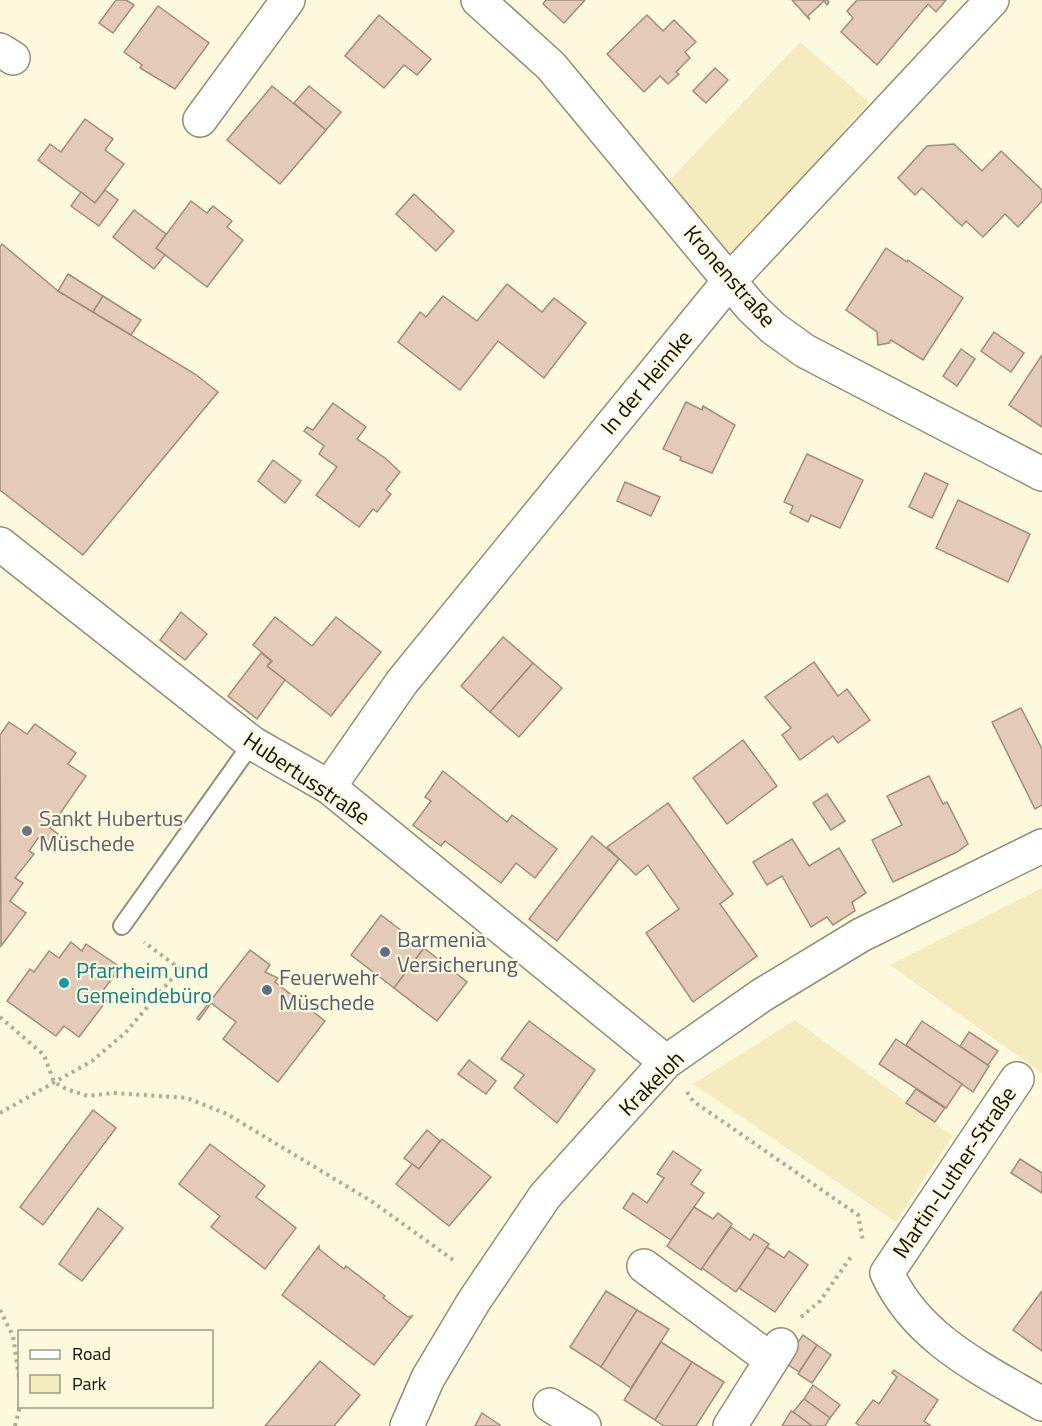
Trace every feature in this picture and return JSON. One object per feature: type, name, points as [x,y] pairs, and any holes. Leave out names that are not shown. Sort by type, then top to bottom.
[{"type":"street","points":[[200,120],[288,0]]},
{"type":"street","name":"Kronenstraße","points":[[478,0],[551,66],[765,321],[805,351],[1042,474]]},
{"type":"street","name":"In der Heimke","points":[[328,788],[402,682],[731,279],[992,0]]},
{"type":"street","name":"Hubertusstraße","points":[[1,547],[252,743],[328,788],[666,1062]]},
{"type":"street","name":"Krakeloh","points":[[407,1426],[428,1378],[486,1283],[545,1196],[666,1062],[762,994],[861,935],[1042,846]]},
{"type":"street","name":"Martin-Luther-Straße","points":[[1017,1079],[887,1272],[897,1295],[917,1321],[956,1353],[1042,1404]]},
{"type":"street","points":[[644,1266],[776,1352],[730,1426]]},
{"type":"street","points":[[550,1405],[584,1426]]},
{"type":"lane","points":[[122,926],[252,743]]},
{"type":"path","points":[[0,1113],[92,1061],[125,1033],[180,969],[122,926]]},
{"type":"path","points":[[0,1017],[45,1055],[54,1082],[66,1089],[88,1096],[114,1093],[187,1098],[226,1114],[371,1201],[486,1283]]},
{"type":"path","points":[[666,1062],[693,1101],[858,1215],[862,1242],[887,1272]]},
{"type":"path","points":[[776,1352],[798,1319],[820,1301],[862,1242]]},
{"type":"path","points":[[0,1310],[13,1336],[18,1371]]},
{"type":"path","points":[[15,1426],[20,1408]]},
{"type":"green space","points":[[800,42],[869,102],[733,258],[667,183]]},
{"type":"green space","points":[[1042,888],[1042,1073],[890,965]]},
{"type":"green space","points":[[795,1020],[953,1136],[896,1222],[693,1084]]},
{"type":"building","points":[[116,0],[126,0],[134,5],[113,33],[99,23]]},
{"type":"building","points":[[546,0],[585,0],[564,23],[543,4]]},
{"type":"building","points":[[792,0],[827,0],[829,2],[827,5],[824,1],[808,16],[810,20]]},
{"type":"building","points":[[857,0],[946,0],[936,12],[928,4],[877,65],[841,32],[853,18],[847,11]]},
{"type":"building","points":[[158,6],[209,43],[175,89],[140,68],[142,65],[124,52]]},
{"type":"building","points":[[379,15],[431,59],[417,75],[404,65],[384,88],[345,56]]},
{"type":"building","points":[[647,15],[663,31],[674,20],[696,42],[685,52],[690,58],[676,72],[679,74],[668,84],[660,76],[644,92],[607,54]]},
{"type":"building","points":[[715,68],[728,80],[706,103],[693,91]]},
{"type":"building","points":[[272,86],[326,130],[280,184],[227,140]]},
{"type":"building","points":[[309,86],[341,112],[326,130],[294,103]]},
{"type":"building","points":[[85,119],[113,139],[105,150],[124,164],[95,203],[38,160],[50,144],[61,152]]},
{"type":"building","points":[[954,144],[982,171],[1001,151],[1042,190],[1042,201],[1018,227],[1005,214],[983,237],[966,221],[962,226],[922,188],[915,195],[898,178],[927,146]]},
{"type":"building","points":[[105,190],[118,200],[99,226],[71,206],[81,192],[95,203]]},
{"type":"building","points":[[414,194],[454,231],[436,251],[396,214]]},
{"type":"building","points":[[191,201],[207,213],[213,206],[232,221],[227,227],[243,240],[207,287],[156,248]]},
{"type":"building","points":[[134,210],[166,234],[156,248],[165,255],[154,269],[113,237]]},
{"type":"building","points":[[2,244],[58,291],[195,374],[218,392],[83,555],[0,490],[0,247]]},
{"type":"building","points":[[886,248],[907,262],[908,260],[963,298],[923,360],[891,340],[889,343],[878,345],[877,332],[846,310]]},
{"type":"building","points":[[68,274],[103,296],[93,312],[58,291]]},
{"type":"building","points":[[507,284],[542,312],[554,298],[586,323],[544,378],[498,341],[460,390],[398,342],[420,312],[426,317],[443,296],[477,321]]},
{"type":"building","points":[[103,296],[141,320],[131,335],[93,312]]},
{"type":"building","points":[[994,332],[1024,353],[1011,372],[981,351]]},
{"type":"building","points":[[961,349],[975,359],[957,386],[943,376]]},
{"type":"building","points":[[1042,355],[1042,427],[1009,405]]},
{"type":"building","points":[[686,402],[702,410],[703,406],[735,425],[712,473],[680,460],[681,457],[663,449]]},
{"type":"building","points":[[333,403],[366,427],[357,439],[385,458],[400,472],[386,490],[391,494],[377,512],[373,509],[359,527],[316,495],[337,467],[319,454],[324,446],[304,431],[307,427],[313,430]]},
{"type":"building","points":[[807,454],[863,480],[840,528],[811,515],[808,522],[790,513],[793,506],[784,502]]},
{"type":"building","points":[[273,460],[301,481],[285,503],[258,481]]},
{"type":"building","points":[[925,473],[948,484],[932,518],[909,507]]},
{"type":"building","points":[[625,482],[660,497],[651,516],[617,501]]},
{"type":"building","points":[[958,500],[1030,534],[1008,582],[936,548]]},
{"type":"building","points":[[181,612],[207,634],[185,660],[160,640]]},
{"type":"building","points":[[275,617],[312,646],[336,617],[381,652],[331,716],[267,666],[272,661],[253,645]]},
{"type":"building","points":[[503,637],[533,663],[490,712],[461,686]]},
{"type":"building","points":[[261,653],[271,661],[267,666],[285,680],[257,719],[228,696]]},
{"type":"building","points":[[814,662],[838,696],[847,689],[870,720],[838,743],[833,736],[800,760],[782,735],[791,728],[765,697]]},
{"type":"building","points":[[533,663],[562,688],[519,737],[490,712]]},
{"type":"building","points":[[1021,708],[1042,749],[1042,805],[1035,809],[992,722]]},
{"type":"building","name":"Sankt Hubertus Müschede","points":[[9,722],[27,734],[35,724],[76,753],[68,764],[86,776],[50,828],[58,834],[50,847],[38,838],[29,851],[34,854],[15,878],[23,883],[10,901],[26,913],[1,946],[0,735]]},
{"type":"building","points":[[743,740],[777,786],[727,824],[693,778]]},
{"type":"building","points":[[443,771],[507,822],[512,815],[557,849],[535,878],[516,863],[501,883],[445,841],[441,846],[413,825],[431,801],[425,797]]},
{"type":"building","points":[[929,776],[943,804],[947,802],[968,844],[957,852],[893,882],[872,840],[902,825],[887,796]]},
{"type":"building","points":[[827,794],[845,821],[831,830],[813,803]]},
{"type":"building","points":[[668,803],[733,894],[720,904],[757,956],[693,1002],[646,933],[679,909],[648,865],[636,875],[607,847]]},
{"type":"building","points":[[592,836],[619,859],[557,941],[529,919]]},
{"type":"building","points":[[792,839],[809,866],[839,848],[866,893],[852,902],[855,911],[833,925],[827,917],[811,927],[782,876],[767,885],[753,862]]},
{"type":"building","points":[[381,915],[424,948],[394,988],[351,955]]},
{"type":"building","name":"Pfarrheim und Gemeindebüro","points":[[71,942],[82,951],[86,944],[120,967],[100,995],[107,1000],[79,1037],[64,1026],[56,1036],[7,1001],[30,969],[34,972],[49,951],[59,958]]},
{"type":"building","points":[[424,948],[467,982],[437,1021],[394,988]]},
{"type":"building","points":[[250,950],[270,965],[265,972],[278,978],[275,982],[325,1021],[278,1082],[223,1039],[236,1022],[211,1003],[199,1020],[197,1018]]},
{"type":"building","points":[[529,1021],[595,1070],[557,1123],[514,1088],[524,1075],[501,1059]]},
{"type":"building","points":[[922,1021],[989,1066],[973,1092],[906,1045]]},
{"type":"building","points":[[969,1032],[998,1051],[988,1065],[960,1046]]},
{"type":"building","points":[[896,1039],[962,1084],[946,1108],[879,1064]]},
{"type":"building","points":[[469,1060],[496,1081],[486,1094],[458,1074]]},
{"type":"building","points":[[916,1089],[945,1108],[935,1122],[906,1103]]},
{"type":"building","points":[[93,1110],[116,1128],[43,1225],[20,1207]]},
{"type":"building","points":[[427,1130],[440,1141],[419,1169],[404,1158]]},
{"type":"building","points":[[442,1139],[491,1177],[449,1226],[396,1184],[412,1164],[419,1169]]},
{"type":"building","points":[[210,1144],[265,1186],[256,1197],[296,1228],[265,1269],[211,1227],[220,1216],[179,1184]]},
{"type":"building","points":[[673,1151],[701,1170],[691,1184],[704,1193],[671,1240],[623,1208],[633,1193],[647,1203],[664,1178],[657,1174]]},
{"type":"building","points":[[1020,1159],[1042,1173],[1042,1193],[1011,1173]]},
{"type":"building","points":[[694,1207],[713,1219],[718,1213],[732,1224],[701,1270],[667,1246]]},
{"type":"building","points":[[98,1208],[123,1228],[82,1281],[59,1264]]},
{"type":"building","points":[[731,1227],[750,1240],[754,1234],[769,1244],[736,1292],[702,1268]]},
{"type":"building","points":[[319,1246],[319,1249],[344,1269],[346,1266],[408,1317],[412,1316],[374,1365],[282,1295]]},
{"type":"building","points":[[767,1247],[784,1258],[789,1251],[808,1265],[775,1312],[739,1288]]},
{"type":"building","points":[[606,1291],[637,1310],[601,1367],[570,1347]]},
{"type":"building","points":[[1042,1291],[1042,1351],[1013,1330]]},
{"type":"building","points":[[637,1310],[669,1329],[631,1388],[601,1367]]},
{"type":"building","points":[[803,1335],[817,1345],[799,1372],[784,1362]]},
{"type":"building","points":[[661,1342],[692,1362],[655,1420],[624,1400]]},
{"type":"building","points":[[817,1345],[831,1355],[812,1383],[798,1374]]},
{"type":"building","points":[[320,1361],[360,1395],[334,1426],[265,1426]]},
{"type":"building","points":[[692,1362],[724,1382],[696,1426],[664,1426],[655,1420]]},
{"type":"building","points":[[894,1370],[938,1400],[924,1421],[931,1426],[860,1426],[856,1423],[873,1400],[879,1404],[897,1377],[892,1373]]},
{"type":"building","points":[[813,1385],[840,1405],[830,1418],[804,1399]]},
{"type":"building","points":[[804,1399],[830,1418],[825,1426],[812,1426],[793,1412]]},
{"type":"building","points":[[791,1411],[793,1412],[812,1426],[782,1426]]},
{"type":"building","points":[[482,1413],[500,1425],[475,1426]]},
{"type":"place","name":"Sankt Hubertus Müschede","points":[[27,831]]},
{"type":"place","name":"Barmenia Versicherung","points":[[385,952]]},
{"type":"place","name":"Pfarrheim und Gemeindebüro","points":[[64,983]]},
{"type":"place","name":"Feuerwehr Müschede","points":[[267,990]]}]
